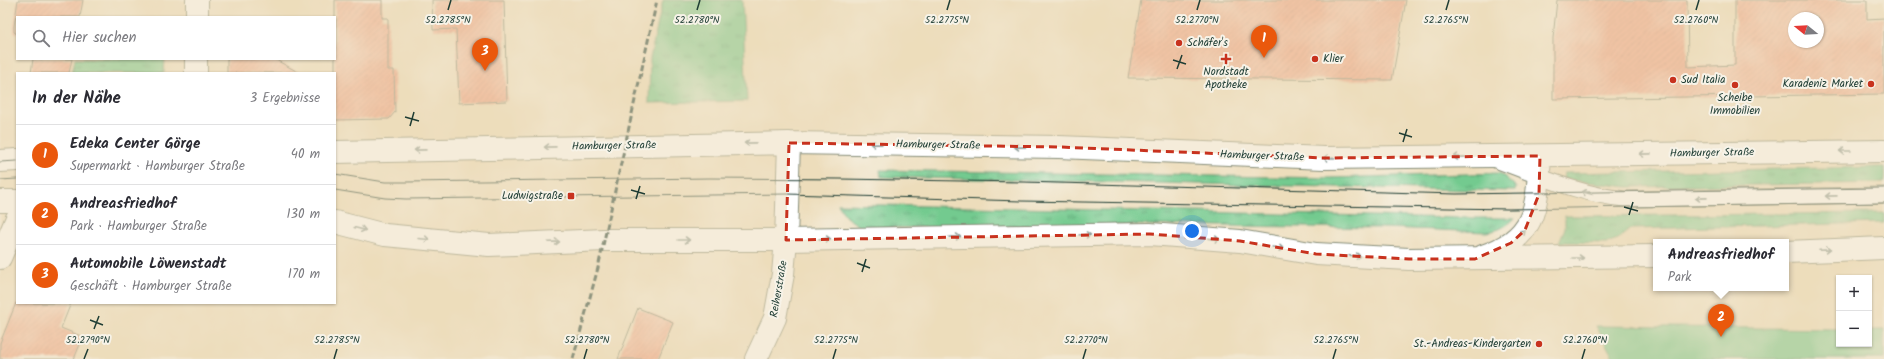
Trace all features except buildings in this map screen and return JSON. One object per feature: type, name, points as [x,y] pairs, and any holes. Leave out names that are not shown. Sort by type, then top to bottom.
[{"type":"main road","points":[[197,0],[197,16]]},
{"type":"main road","points":[[196,60],[196,72]]},
{"type":"main road","name":"Hamburger Straße","points":[[336,152],[789,142],[1059,147],[1324,158],[1486,157],[1540,166],[1777,151],[1884,151]]},
{"type":"main road","name":"Reiherstraße","points":[[756,359],[775,318],[783,274],[786,240],[789,142]]},
{"type":"main road","points":[[0,161],[16,160]]},
{"type":"main road","points":[[1475,259],[1511,243],[1525,230],[1535,208],[1539,194],[1540,166]]},
{"type":"main road","points":[[0,201],[16,201]]},
{"type":"main road","points":[[0,258],[16,220]]},
{"type":"main road","points":[[336,222],[385,235],[489,245],[604,240],[786,240],[1150,234],[1240,241],[1316,254],[1410,259],[1653,256]]},
{"type":"main road","points":[[1789,252],[1884,248]]},
{"type":"lane","points":[[1540,166],[1585,193],[1605,198],[1625,199],[1884,195]]},
{"type":"highlighted area","points":[[789,143],[1059,147],[1324,158],[1540,156],[1539,194],[1525,230],[1511,243],[1475,259],[1409,259],[1316,254],[1240,241],[1150,234],[786,240]]},
{"type":"green space","points":[[663,0],[742,0],[747,101],[649,103],[650,58]]},
{"type":"green space","points":[[75,60],[165,60],[164,72],[72,72]]},
{"type":"green space","points":[[1884,167],[1884,183],[1628,187],[1563,179],[1564,173]]},
{"type":"green space","points":[[880,170],[1330,178],[1500,173],[1516,187],[1515,191],[881,177]]},
{"type":"green space","points":[[838,204],[1515,218],[1502,228],[1487,232],[1389,228],[1141,225],[862,228],[846,217]]},
{"type":"green space","points":[[1884,213],[1884,223],[1631,229],[1618,239],[1606,243],[1559,242],[1565,228],[1565,216]]},
{"type":"green space","points":[[1596,326],[1836,329],[1836,347],[1872,347],[1872,330],[1884,330],[1884,359],[1614,359]]},
{"type":"tram line","points":[[0,162],[16,161]]},
{"type":"tram line","points":[[336,174],[385,182],[710,178],[840,179],[1023,182],[1456,194],[1884,188]]},
{"type":"tram line","points":[[0,180],[16,179]]},
{"type":"tram line","points":[[336,190],[385,198],[406,199],[787,194],[1021,201],[1509,209],[1884,203]]},
{"type":"railway","points":[[573,359],[598,268],[657,0]]},
{"type":"place","name":"Schäfer's","points":[[1179,43]]},
{"type":"place","name":"Edeka Center Görge","points":[[1264,58]]},
{"type":"place","name":"Nordstadt Apotheke","points":[[1226,59]]},
{"type":"place","name":"Klier","points":[[1315,59]]},
{"type":"place","name":"Automobile Löwenstadt","points":[[485,71]]},
{"type":"place","name":"Sud Italia","points":[[1673,80]]},
{"type":"place","name":"Karadeniz Market","points":[[1871,84]]},
{"type":"place","name":"Scheibe Immobilien","points":[[1735,85]]},
{"type":"place","name":"Ludwigstraße","points":[[571,196]]},
{"type":"place","name":"Andreasfriedhof","points":[[1721,337]]},
{"type":"place","name":"St.-Andreas-Kindergarten","points":[[1539,344]]}]
